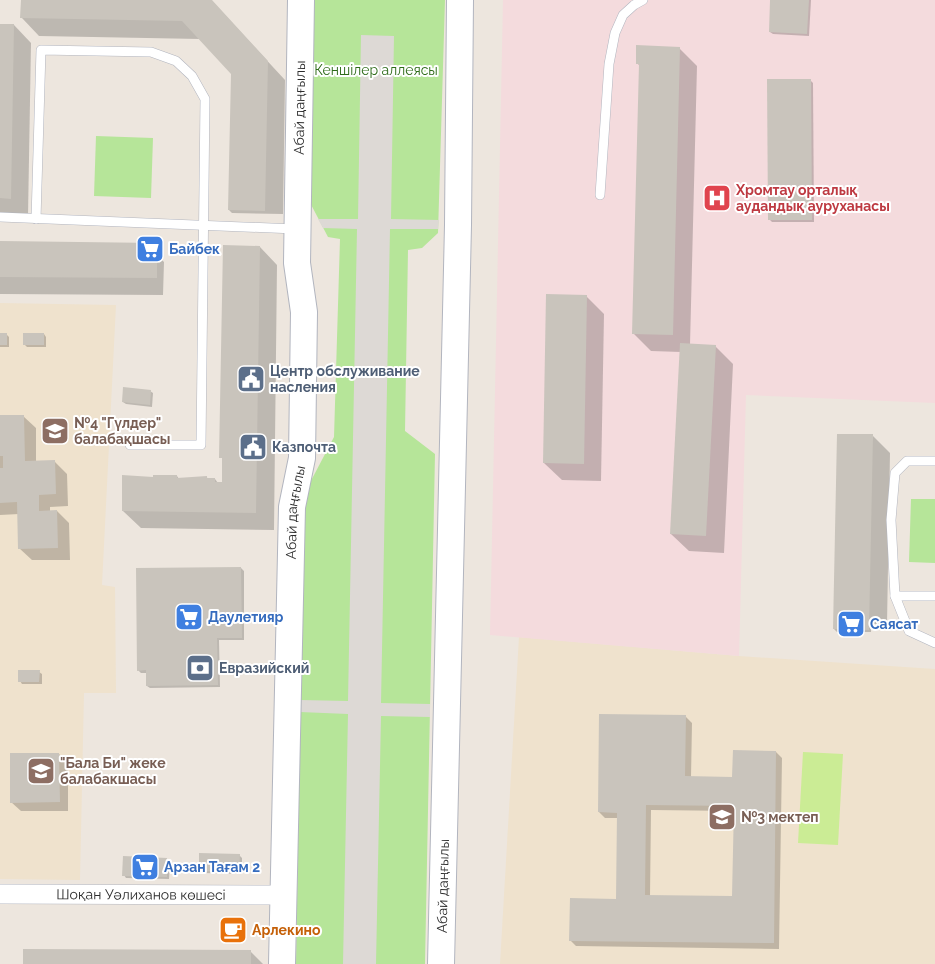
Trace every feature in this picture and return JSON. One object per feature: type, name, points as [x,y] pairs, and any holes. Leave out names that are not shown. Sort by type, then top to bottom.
[{"type":"street","name":"Абай даңғылы","points":[[282,964],[292,507],[302,458],[304,312],[297,263],[301,0]]},
{"type":"street","name":"Абай даңғылы","points":[[441,964],[458,245],[460,0]]},
{"type":"street","name":"Шоқан Уәлиханов көшесі","points":[[0,894],[283,895]]},
{"type":"lane","points":[[600,195],[609,64],[615,33],[623,15],[643,0]]},
{"type":"lane","points":[[36,219],[41,50],[152,52],[176,62],[192,76],[205,99],[201,445],[130,444]]},
{"type":"lane","points":[[0,217],[298,229]]},
{"type":"lane","points":[[935,460],[907,461],[895,474],[891,520],[895,596],[909,631],[935,643]]},
{"type":"lane","points":[[895,596],[935,596]]},
{"type":"shaded area","name":"Хромтау орталық аудандық ауруханасы","points":[[503,0],[935,0],[935,403],[746,395],[739,656],[490,635]]},
{"type":"shaded area","points":[[361,35],[394,36],[391,219],[439,220],[438,229],[390,229],[381,703],[430,704],[430,717],[381,716],[376,964],[343,964],[348,714],[300,712],[300,700],[348,701],[357,229],[323,228],[318,219],[358,219]]},
{"type":"shaded area","name":"№4 \"Гүлдер\" балабақшасы","points":[[0,303],[116,305],[102,585],[115,587],[116,693],[84,693],[80,880],[0,879]]},
{"type":"shaded area","name":"№3 мектеп","points":[[519,637],[739,656],[935,669],[935,964],[500,964]]},
{"type":"green space","name":"Кеншілер аллеясы","points":[[310,0],[445,0],[438,233],[422,248],[408,250],[405,431],[435,454],[425,964],[296,964],[304,494],[334,437],[340,239],[328,237],[306,195]]},
{"type":"green space","points":[[96,136],[153,138],[151,198],[94,196]]},
{"type":"green space","points":[[911,499],[935,499],[935,563],[909,562]]},
{"type":"green space","points":[[803,752],[843,754],[838,845],[798,843]]},
{"type":"building","points":[[21,0],[212,0],[268,61],[265,211],[228,210],[231,74],[182,21],[20,18]]},
{"type":"building","points":[[770,0],[809,0],[807,34],[769,32]]},
{"type":"building","points":[[0,24],[14,24],[11,199],[0,198]]},
{"type":"building","points":[[636,45],[680,47],[673,335],[632,334],[639,64],[636,64]]},
{"type":"building","points":[[767,79],[811,79],[812,220],[768,220]]},
{"type":"building","points":[[0,241],[157,243],[157,278],[0,277]]},
{"type":"building","points":[[223,245],[260,246],[256,513],[122,511],[122,475],[153,477],[153,475],[177,475],[177,478],[207,476],[207,478],[215,478],[215,482],[222,482],[222,458],[219,458]]},
{"type":"building","points":[[546,294],[587,295],[584,464],[543,463]]},
{"type":"building","points":[[0,333],[7,333],[7,345],[0,345]]},
{"type":"building","points":[[23,333],[44,333],[44,345],[23,345]]},
{"type":"building","points":[[680,343],[716,345],[706,536],[670,534]]},
{"type":"building","points":[[123,387],[151,390],[150,405],[122,402]]},
{"type":"building","points":[[0,415],[24,415],[25,461],[55,460],[56,494],[39,495],[39,511],[57,510],[58,548],[18,549],[17,502],[0,503],[0,468],[3,468],[3,456],[0,456]]},
{"type":"building","points":[[837,434],[873,434],[869,630],[833,629]]},
{"type":"building","name":"Даулетияр","points":[[241,567],[242,638],[217,638],[218,685],[146,686],[146,670],[137,671],[136,568]]},
{"type":"building","points":[[18,670],[40,670],[39,682],[18,682]]},
{"type":"building","points":[[599,714],[686,715],[685,776],[732,777],[733,750],[776,751],[774,943],[569,941],[570,898],[616,899],[617,813],[598,812]],"holes":[[[646,805],[734,806],[732,896],[645,895]]]},
{"type":"building","points":[[10,753],[59,753],[60,802],[10,803]]},
{"type":"building","points":[[199,853],[240,854],[239,872],[199,871]]},
{"type":"building","points":[[123,856],[167,858],[167,877],[122,876]]},
{"type":"building","points":[[223,921],[242,921],[242,941],[223,940]]},
{"type":"building","points":[[23,949],[251,950],[251,964],[23,964]]},
{"type":"place","name":"Хромтау орталық аудандық ауруханасы","points":[[717,198]]},
{"type":"place","name":"Байбек","points":[[150,249]]},
{"type":"place","name":"Центр обслуживание насления","points":[[251,379]]},
{"type":"place","name":"№4 \"Гүлдер\" балабақшасы","points":[[55,431]]},
{"type":"place","name":"Казпочта","points":[[253,447]]},
{"type":"place","name":"Даулетияр","points":[[189,617]]},
{"type":"place","name":"Саясат","points":[[851,624]]},
{"type":"place","name":"Евразийский","points":[[200,668]]},
{"type":"place","name":"\"Бала Би\" жеке балабакшасы","points":[[41,771]]},
{"type":"place","name":"№3 мектеп","points":[[722,817]]},
{"type":"place","name":"Арзан Тағам 2","points":[[145,867]]},
{"type":"place","name":"Арлекино","points":[[233,930]]}]
